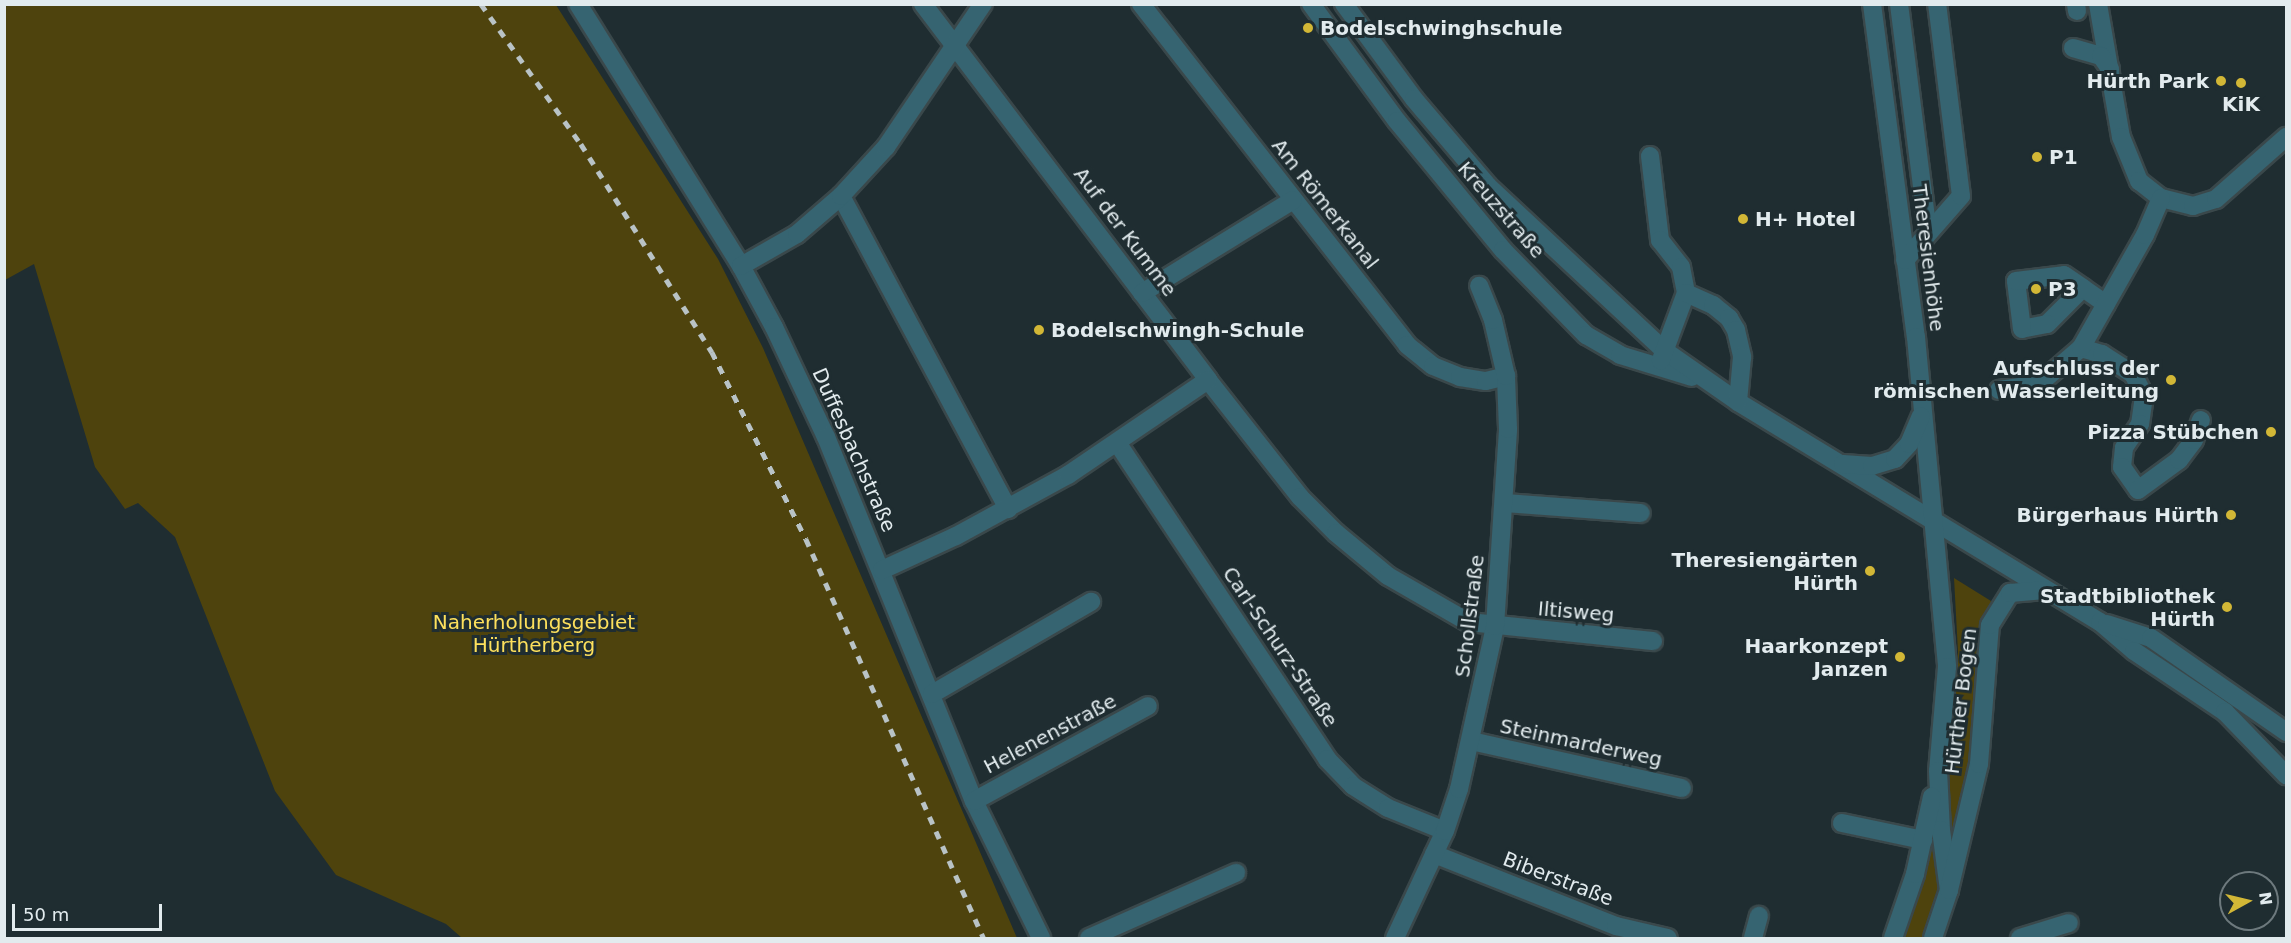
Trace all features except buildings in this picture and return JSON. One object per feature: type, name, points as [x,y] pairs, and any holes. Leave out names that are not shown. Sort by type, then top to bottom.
[{"type":"street","name":"Duffesbachstraße","points":[[578,4],[741,266],[826,436],[974,801],[1041,939]]},
{"type":"street","name":"Auf der Kumme","points":[[923,4],[1208,380],[1300,496],[1336,533],[1388,576],[1438,609],[1468,622],[1495,626]]},
{"type":"street","points":[[741,266],[796,234],[841,196],[886,147],[982,4]]},
{"type":"street","name":"Am Römerkanal","points":[[1141,4],[1407,345],[1433,366],[1460,377],[1486,381],[1506,376]]},
{"type":"street","name":"Kreuzstraße","points":[[1311,4],[1397,121],[1503,250],[1586,335],[1620,355],[1662,359]]},
{"type":"street","name":"Kreuzstraße","points":[[1344,4],[1414,99],[1488,186],[1662,359],[1706,382],[2100,622]]},
{"type":"street","name":"Theresienhöhe","points":[[1872,4],[1905,260],[1931,518]]},
{"type":"street","points":[[1899,4],[1929,232]]},
{"type":"street","points":[[1905,260],[1962,196],[1937,4]]},
{"type":"street","points":[[2098,4],[2121,137],[2139,181],[2161,198],[2193,206],[2216,199],[2286,136]]},
{"type":"street","points":[[2073,48],[2101,56],[2110,69]]},
{"type":"street","points":[[1650,156],[1660,240],[1681,267],[1686,293],[1662,359]]},
{"type":"street","points":[[841,196],[1008,509]]},
{"type":"street","points":[[1999,390],[2039,384],[2080,348],[2145,235],[2161,198]]},
{"type":"street","points":[[1142,293],[1293,200]]},
{"type":"street","name":"Schollstraße","points":[[1395,939],[1445,831],[1470,741],[1495,626],[1504,503],[1506,376],[1493,320],[1479,286]]},
{"type":"street","points":[[2083,288],[2106,304]]},
{"type":"street","points":[[1686,293],[1713,305],[1729,318],[1736,330],[1742,357],[1738,402]]},
{"type":"street","points":[[2080,348],[2108,357],[2133,374],[2144,396],[2140,424],[2124,448],[2122,467],[2138,490],[2179,460],[2194,440],[2201,420]]},
{"type":"street","points":[[882,570],[1008,509],[1118,444],[1208,380]]},
{"type":"street","name":"Kreuzstraße","points":[[1842,464],[1872,466],[1895,459],[1909,444],[1922,411]]},
{"type":"street","name":"Carl-Schurz-Straße","points":[[1118,444],[1327,759],[1353,786],[1388,808],[1445,831]]},
{"type":"street","points":[[1504,503],[1641,513]]},
{"type":"street","name":"Hürther Bogen","points":[[1893,939],[1923,840],[1938,771],[1947,667],[1931,518]]},
{"type":"street","name":"Hürther Bogen","points":[[1933,939],[1949,890],[1979,764],[1990,625],[2010,593],[2047,590]]},
{"type":"street","points":[[932,694],[1091,602]]},
{"type":"street","points":[[2100,622],[2151,638],[2286,732]]},
{"type":"street","points":[[2100,622],[2134,651],[2224,712],[2286,775]]},
{"type":"street","name":"Iltisweg","points":[[1495,626],[1653,641]]},
{"type":"street","name":"Helenenstraße","points":[[974,801],[1148,706]]},
{"type":"street","name":"Steinmarderweg","points":[[1470,741],[1682,788]]},
{"type":"street","name":"Hürther Bogen","points":[[1938,771],[1949,890]]},
{"type":"street","points":[[1842,823],[1923,840]]},
{"type":"street","name":"Biberstraße","points":[[1434,854],[1616,926],[1668,939]]},
{"type":"street","points":[[1089,939],[1236,873]]},
{"type":"street","points":[[1753,939],[1759,916]]},
{"type":"street","points":[[2020,939],[2069,923]]},
{"type":"green space","name":"Naherholungsgebiet Hürtherberg","points":[[5,4],[556,5],[718,259],[763,348],[1017,938],[462,938],[446,924],[336,875],[275,791],[175,537],[138,503],[125,509],[95,467],[34,264],[5,280]]},
{"type":"green space","points":[[1954,578],[1991,601],[1968,783],[1952,845],[1945,796],[1958,652]]},
{"type":"green space","points":[[1936,834],[1940,892],[1928,938],[1904,938],[1929,835]]},
{"type":"railway","points":[[481,4],[581,144],[712,352],[806,539],[984,938]]},
{"type":"place","name":"Bodelschwinghschule","points":[[1308,28]]},
{"type":"place","name":"Hürth Park","points":[[2221,81]]},
{"type":"place","name":"KiK","points":[[2241,83]]},
{"type":"place","name":"P1","points":[[2037,157]]},
{"type":"place","name":"H+ Hotel","points":[[1743,219]]},
{"type":"place","name":"P3","points":[[2036,289]]},
{"type":"place","name":"Bodelschwingh-Schule","points":[[1039,330]]},
{"type":"place","name":"Aufschluss der römischen Wasserleitung","points":[[2171,380]]},
{"type":"place","name":"Pizza Stübchen","points":[[2271,432]]},
{"type":"place","name":"Bürgerhaus Hürth","points":[[2231,515]]},
{"type":"place","name":"Theresiengärten Hürth","points":[[1870,571]]},
{"type":"place","name":"Stadtbibliothek Hürth","points":[[2227,607]]},
{"type":"place","name":"Haarkonzept Janzen","points":[[1900,657]]}]
